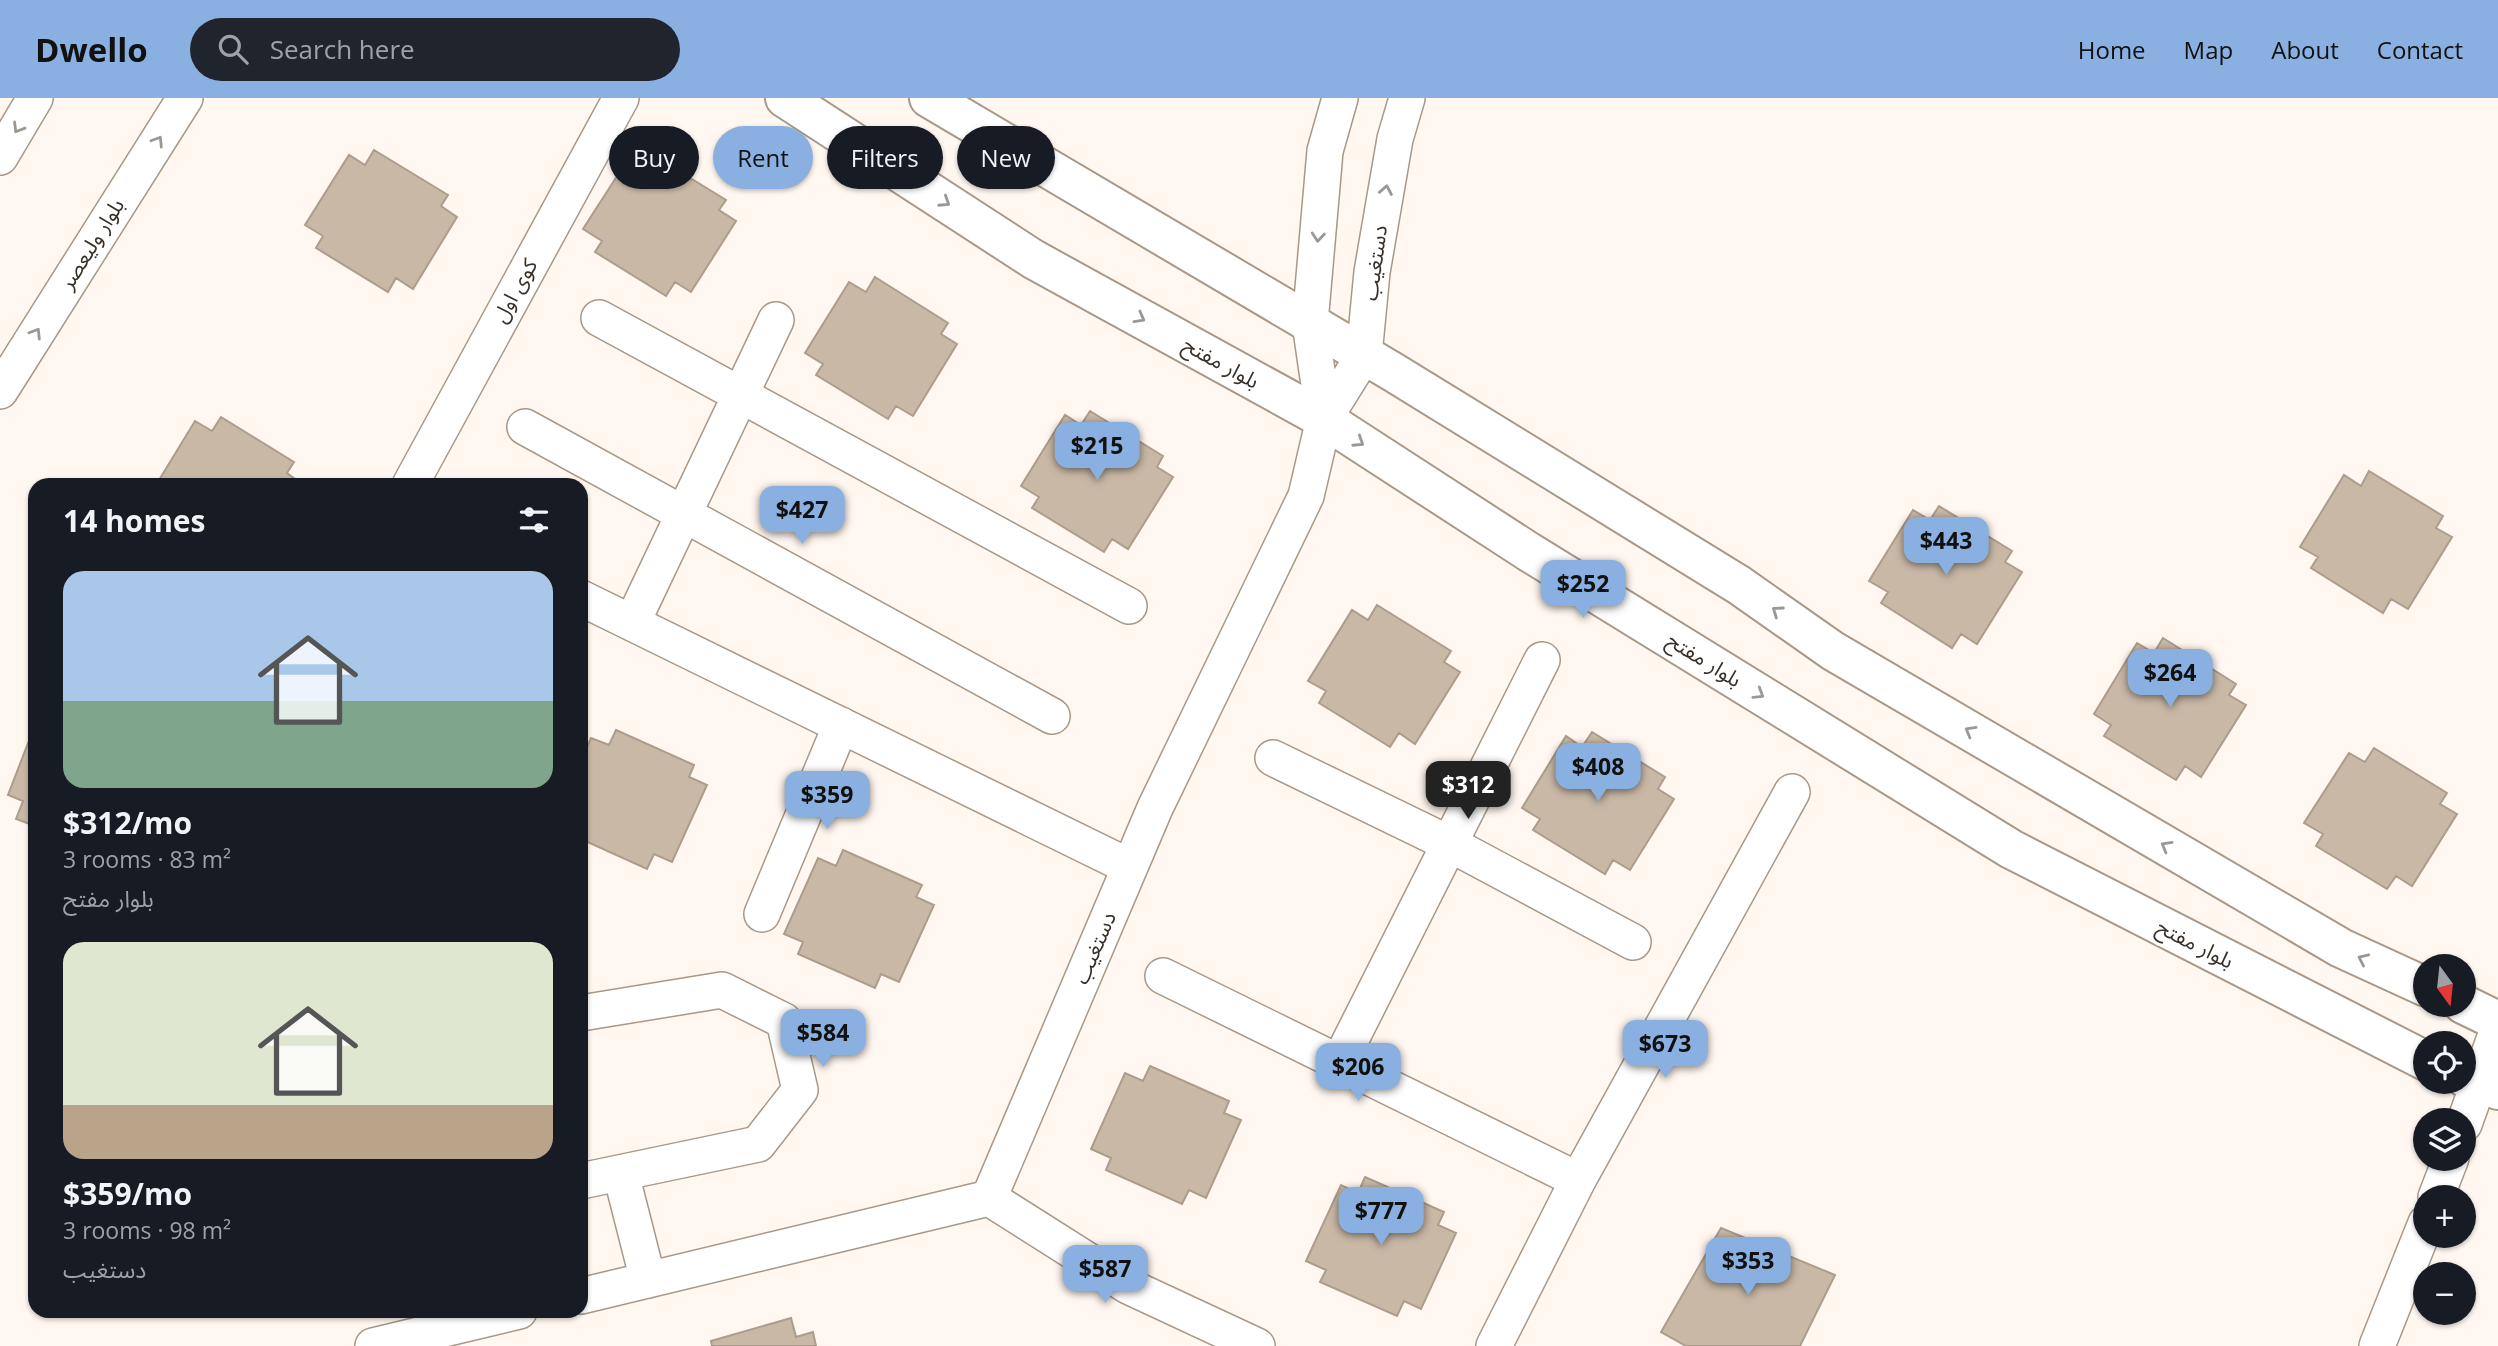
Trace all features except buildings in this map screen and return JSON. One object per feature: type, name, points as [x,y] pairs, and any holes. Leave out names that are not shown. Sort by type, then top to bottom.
[{"type":"street","points":[[0,158],[35,98]]},
{"type":"street","name":"بلوار ولیعصر","points":[[0,391],[185,98]]},
{"type":"street","name":"کوی اول","points":[[414,478],[621,98]]},
{"type":"street","name":"بلوار مفتح","points":[[785,98],[1033,259],[1324,419],[1541,559],[2011,849],[2413,1054]]},
{"type":"street","points":[[929,98],[1364,355],[1739,585],[1833,651],[2341,948],[2413,981]]},
{"type":"street","name":"دستغیب","points":[[1324,419],[1310,323],[1325,151],[1340,98]]},
{"type":"street","name":"دستغیب","points":[[989,1198],[1155,808],[1306,496],[1324,419],[1364,355],[1372,272],[1395,139],[1407,98]]},
{"type":"street","points":[[599,318],[739,397],[1129,607]]},
{"type":"street","points":[[632,623],[776,320]]},
{"type":"street","points":[[525,426],[1052,716]]},
{"type":"street","points":[[588,601],[1130,867]]},
{"type":"street","points":[[1339,1063],[1542,660]]},
{"type":"street","points":[[762,914],[841,726]]},
{"type":"street","points":[[1273,758],[1450,844],[1633,942]]},
{"type":"street","points":[[1494,1346],[1578,1180],[1792,792]]},
{"type":"street","points":[[1163,976],[1578,1180]]},
{"type":"street","points":[[588,1012],[722,990],[784,1021],[800,1090],[758,1144],[588,1180]]},
{"type":"street","points":[[2476,1010],[2498,1021]]},
{"type":"street","points":[[2471,1108],[2498,1029]]},
{"type":"street","points":[[621,1174],[648,1280]]},
{"type":"street","points":[[588,1294],[989,1198],[1128,1286],[1241,1343]]},
{"type":"street","points":[[2378,1346],[2416,1248]]},
{"type":"street","points":[[373,1346],[490,1318]]}]
